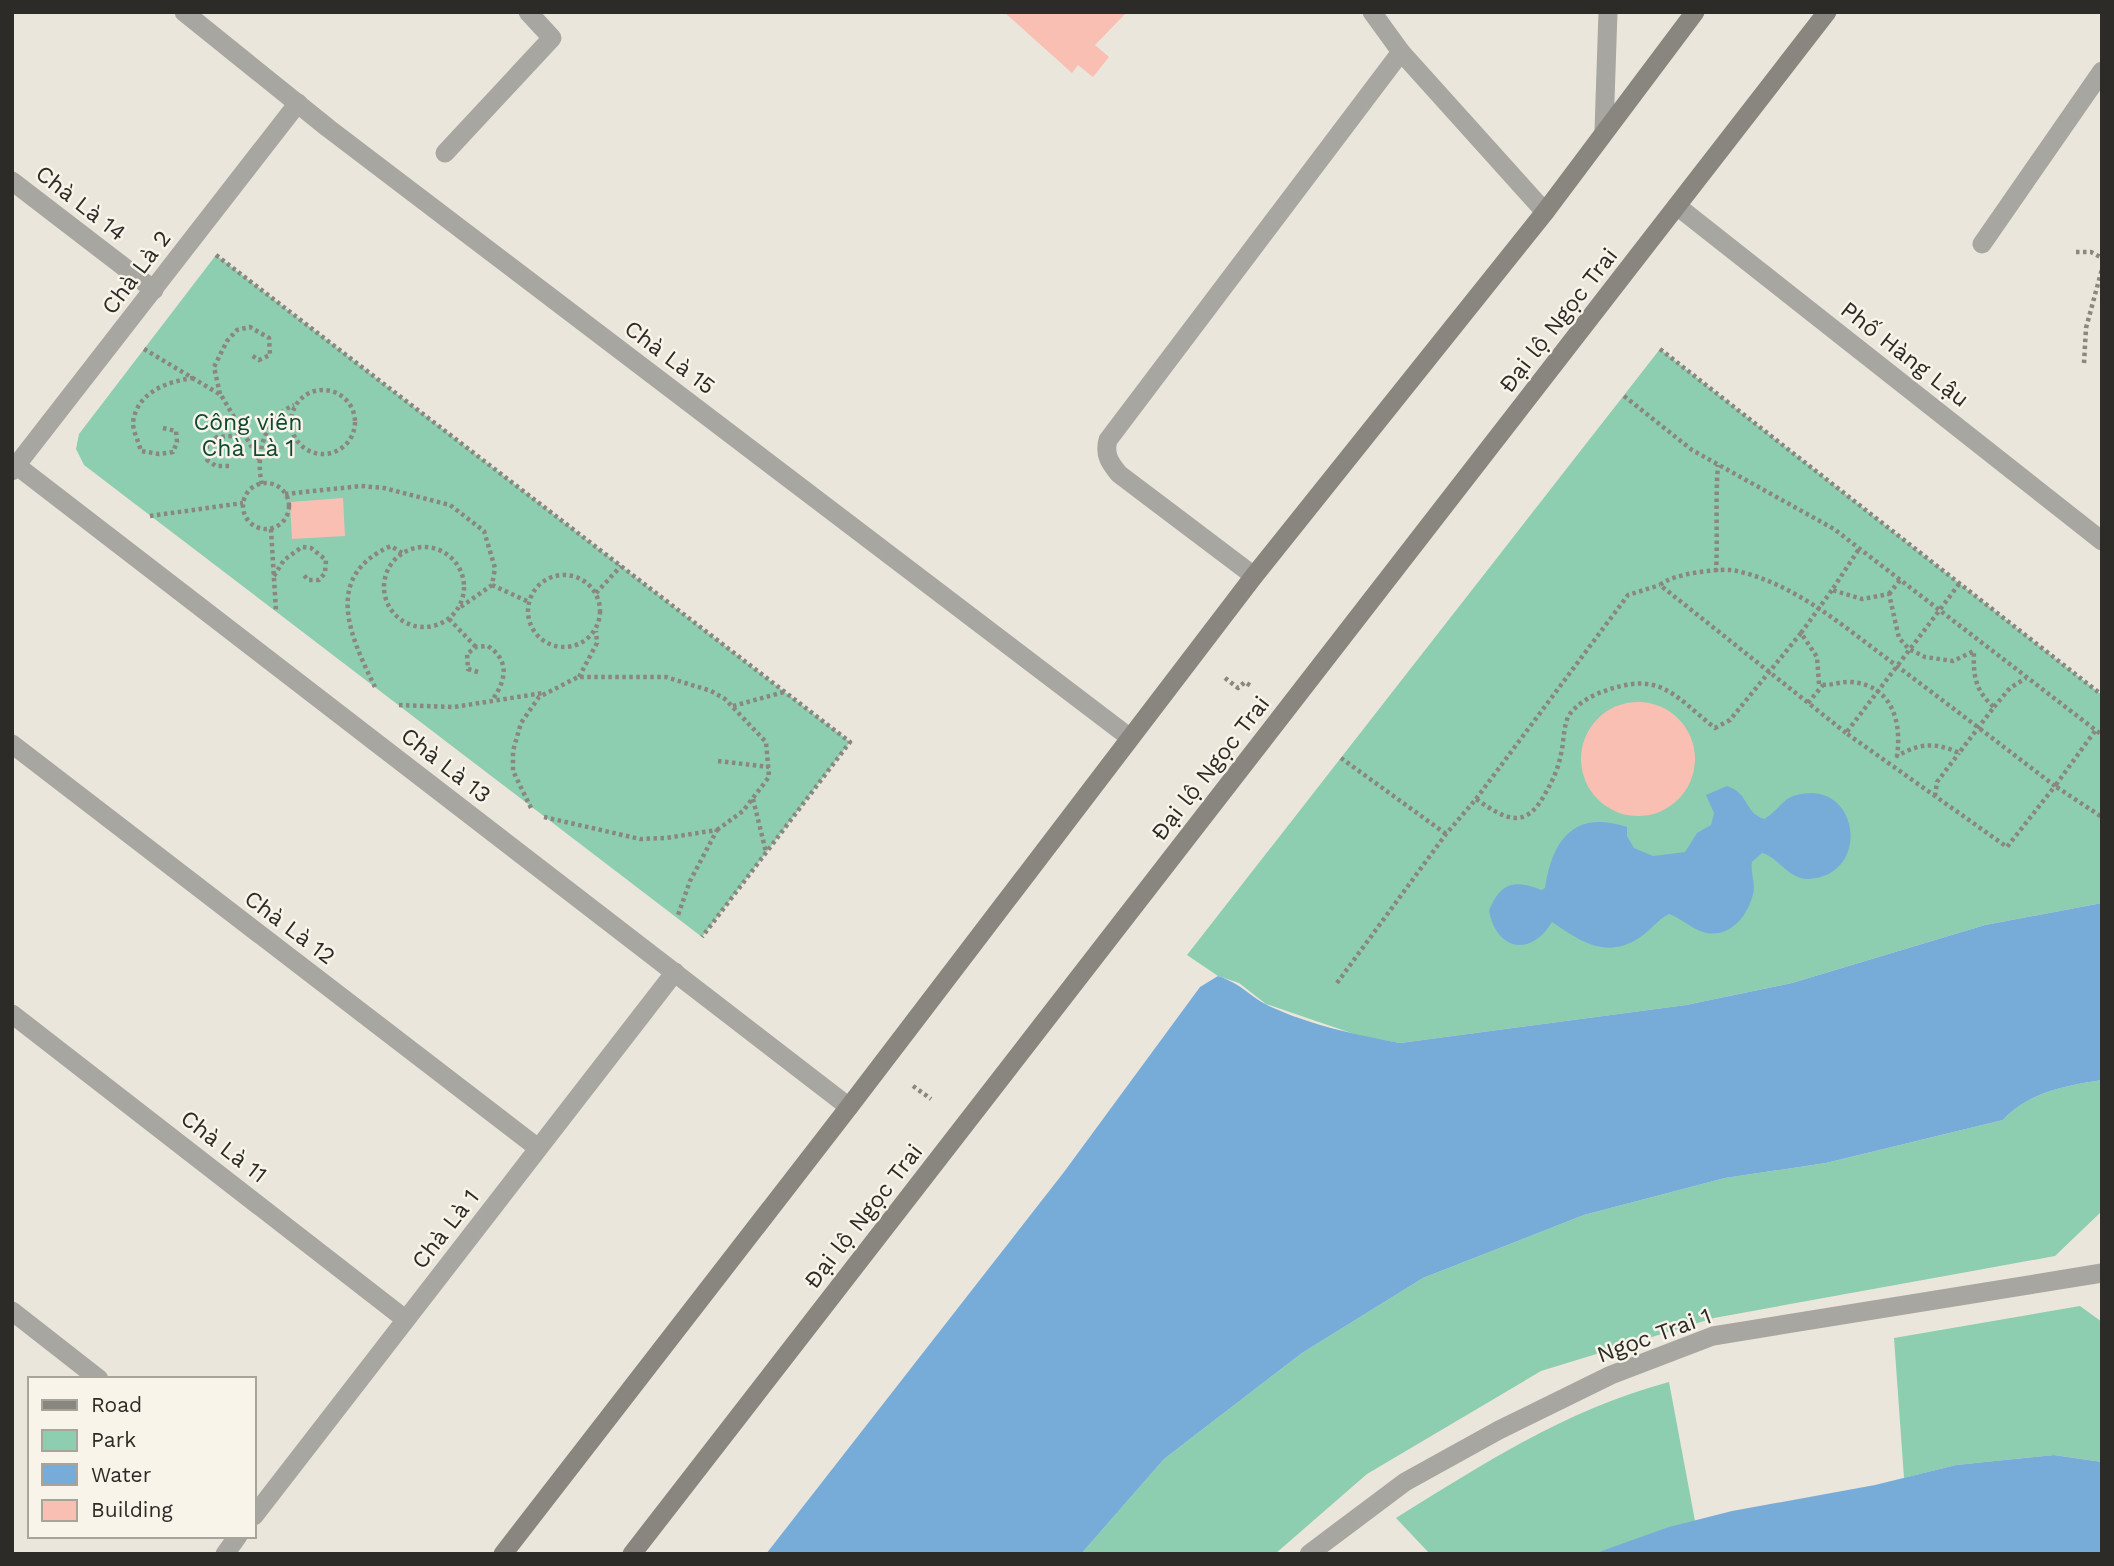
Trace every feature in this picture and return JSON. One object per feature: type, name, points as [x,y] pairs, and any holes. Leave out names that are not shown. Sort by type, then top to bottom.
[{"type":"main road","points":[[503,1554],[849,1107],[1129,737],[1545,212],[1695,12]]},
{"type":"main road","name":"Đại lộ Ngọc Trai","points":[[632,1554],[1827,12]]},
{"type":"street","name":"Chà Là 15","points":[[184,12],[298,103],[1129,737]]},
{"type":"street","points":[[445,153],[552,38],[528,12]]},
{"type":"street","points":[[1372,12],[1401,52],[1545,212]]},
{"type":"street","points":[[1604,130],[1608,12]]},
{"type":"street","points":[[1254,576],[1119,474],[1109,461],[1106,450],[1112,424],[1337,127],[1401,52]]},
{"type":"street","points":[[1982,244],[2102,71]]},
{"type":"street","name":"Chà Là 2","points":[[14,466],[298,103]]},
{"type":"street","name":"Chà Là 14","points":[[12,181],[154,290]]},
{"type":"street","name":"Phố Hàng Lậu","points":[[1677,206],[2102,541]]},
{"type":"street","name":"Chà Là 13","points":[[14,466],[849,1107]]},
{"type":"street","name":"Chà Là 12","points":[[12,744],[538,1148]]},
{"type":"street","name":"Chà Là 1","points":[[257,1506],[675,972]]},
{"type":"street","name":"Chà Là 11","points":[[12,1014],[405,1319]]},
{"type":"street","name":"Ngọc Trai 1","points":[[1309,1554],[1405,1482],[1499,1430],[1611,1375],[1713,1336],[2102,1273]]},
{"type":"street","points":[[12,1311],[96,1377]]},
{"type":"street","points":[[225,1554],[237,1538]]},
{"type":"path","points":[[2076,252],[2091,252],[2102,258]]},
{"type":"path","points":[[216,255],[850,742],[702,937]]},
{"type":"path","points":[[2084,363],[2086,328],[2102,269]]},
{"type":"path","points":[[251,355],[259,360],[270,355],[269,338],[250,327],[237,330],[227,341],[214,367],[220,395],[260,461]]},
{"type":"path","points":[[144,349],[220,395]]},
{"type":"path","points":[[1660,349],[2102,695]]},
{"type":"path","points":[[163,428],[176,431],[177,442],[173,452],[159,454],[141,451],[133,423],[141,404],[157,387],[170,381],[193,378]]},
{"type":"path","points":[[262,484],[262,440],[281,410],[295,404],[313,390],[335,391],[351,406],[355,416],[350,438],[335,452],[315,453],[305,449],[293,433],[292,414],[295,404]]},
{"type":"path","points":[[1624,396],[1692,450],[1834,529],[2102,735]]},
{"type":"path","points":[[229,466],[216,466],[207,460],[207,445],[217,437],[244,435]]},
{"type":"path","points":[[1716,572],[1718,543],[1714,511],[1718,465]]},
{"type":"path","points":[[262,484],[272,484],[285,494],[289,502],[284,522],[271,529],[257,528],[246,519],[243,503],[250,489],[262,484]]},
{"type":"path","points":[[285,494],[360,486],[384,488],[450,505],[484,531],[495,568],[492,585],[458,609],[449,619],[425,627],[412,625],[391,610],[386,598],[386,573],[402,553],[429,546],[453,558],[464,583],[464,597],[458,609]]},
{"type":"path","points":[[150,516],[243,503]]},
{"type":"path","points":[[271,529],[276,612]]},
{"type":"path","points":[[374,687],[349,625],[347,604],[352,580],[377,552],[391,546],[402,553]]},
{"type":"path","points":[[274,576],[284,560],[302,547],[312,548],[326,559],[325,573],[319,580],[308,580],[303,575]]},
{"type":"path","points":[[1476,799],[1498,814],[1514,818],[1525,817],[1538,808],[1558,771],[1569,715],[1594,695],[1636,681],[1659,686],[1679,697],[1715,728],[1730,720],[1801,633],[1860,549]]},
{"type":"path","points":[[596,593],[621,566]]},
{"type":"path","points":[[1337,983],[1446,834],[1476,799],[1628,595],[1692,573],[1735,570],[1819,608],[2055,786],[2102,817]]},
{"type":"path","points":[[578,677],[597,643],[600,605],[596,593],[578,577],[553,576],[534,591],[528,614],[537,635],[556,647],[578,644],[596,629]]},
{"type":"path","points":[[1832,590],[1862,599],[1889,594],[1900,580]]},
{"type":"path","points":[[1846,733],[1959,584]]},
{"type":"path","points":[[492,585],[529,602]]},
{"type":"path","points":[[1660,585],[1846,733],[2007,847],[2095,731]]},
{"type":"path","points":[[1889,594],[1899,638],[1909,649],[1925,657],[1953,661],[1974,651],[1980,642]]},
{"type":"path","points":[[449,619],[476,647]]},
{"type":"path","points":[[1801,633],[1817,657],[1818,678],[1823,685]]},
{"type":"path","points":[[478,672],[468,669],[467,654],[476,647],[488,646],[502,661],[505,678],[492,700]]},
{"type":"path","points":[[1974,651],[1975,682],[1981,696],[1994,708]]},
{"type":"path","points":[[531,808],[513,771],[513,751],[521,723],[539,697],[547,692],[578,677],[666,677],[711,691],[733,706],[766,742],[768,777],[753,799],[717,830],[690,881],[677,918]]},
{"type":"path","points":[[1225,678],[1238,688],[1245,682],[1251,687]]},
{"type":"path","points":[[1935,796],[1937,782],[1959,753],[2010,688],[2026,678]]},
{"type":"path","points":[[1808,703],[1823,685],[1850,682],[1878,691],[1894,710],[1900,727],[1897,756]]},
{"type":"path","points":[[733,706],[784,691]]},
{"type":"path","points":[[399,705],[454,708],[547,692]]},
{"type":"path","points":[[1891,764],[1897,756],[1911,747],[1929,744],[1943,745],[1959,753]]},
{"type":"path","points":[[1341,758],[1446,834]]},
{"type":"path","points":[[718,761],[769,767]]},
{"type":"path","points":[[753,799],[766,853]]},
{"type":"path","points":[[544,817],[640,839],[682,837],[717,830]]},
{"type":"path","points":[[914,1086],[931,1099]]},
{"type":"green space","name":"Công viên Chà Là 1","points":[[216,255],[850,742],[702,937],[84,465],[76,449],[79,434]]},
{"type":"green space","points":[[1660,349],[2102,695],[2102,903],[1985,925],[1792,983],[1686,1005],[1400,1043],[1363,1037],[1266,1004],[1239,983],[1218,976],[1187,955]]},
{"type":"green space","points":[[2102,1080],[2102,1211],[2055,1256],[1714,1318],[1541,1371],[1367,1474],[1275,1554],[1081,1554],[1164,1459],[1302,1353],[1423,1278],[1584,1215],[1725,1178],[1826,1163],[2003,1120],[2024,1103],[2048,1092]]},
{"type":"green space","points":[[2080,1306],[2102,1322],[2102,1462],[2054,1455],[1956,1465],[1904,1478],[1894,1338]]},
{"type":"green space","points":[[1669,1382],[1695,1521],[1593,1554],[1430,1554],[1396,1518],[1495,1458],[1561,1423],[1595,1407]]},
{"type":"water","points":[[1727,786],[1739,793],[1753,812],[1764,819],[1793,796],[1815,793],[1832,799],[1844,812],[1850,828],[1850,846],[1843,862],[1829,874],[1808,879],[1795,876],[1762,853],[1752,862],[1754,890],[1747,910],[1736,924],[1721,933],[1703,932],[1669,914],[1639,938],[1615,947],[1582,941],[1552,922],[1544,933],[1525,944],[1516,945],[1499,935],[1489,911],[1498,894],[1516,884],[1541,890],[1545,888],[1553,856],[1568,833],[1592,822],[1608,823],[1627,827],[1627,836],[1634,848],[1653,856],[1685,852],[1697,833],[1711,825],[1714,813],[1706,795]]},
{"type":"water","points":[[2102,903],[2102,1080],[2048,1092],[2024,1103],[2003,1120],[1826,1163],[1725,1178],[1584,1215],[1423,1278],[1302,1353],[1164,1459],[1081,1554],[766,1554],[1064,1172],[1200,987],[1218,976],[1269,1006],[1301,1019],[1400,1043],[1686,1005],[1792,983],[1985,925]]},
{"type":"water","points":[[2054,1455],[2102,1462],[2102,1554],[1593,1554],[1669,1527],[1732,1511],[1875,1485],[1956,1465]]},
{"type":"building","points":[[1004,12],[1127,12],[1095,45],[1109,57],[1093,77],[1078,65],[1072,73]]},
{"type":"building","points":[[343,498],[345,536],[292,539],[290,502]]},
{"type":"building","points":[[1638,702],[1660,706],[1678,719],[1691,737],[1695,759],[1691,781],[1678,799],[1660,812],[1638,816],[1616,812],[1598,799],[1585,781],[1581,759],[1585,737],[1598,719],[1616,706]]}]
